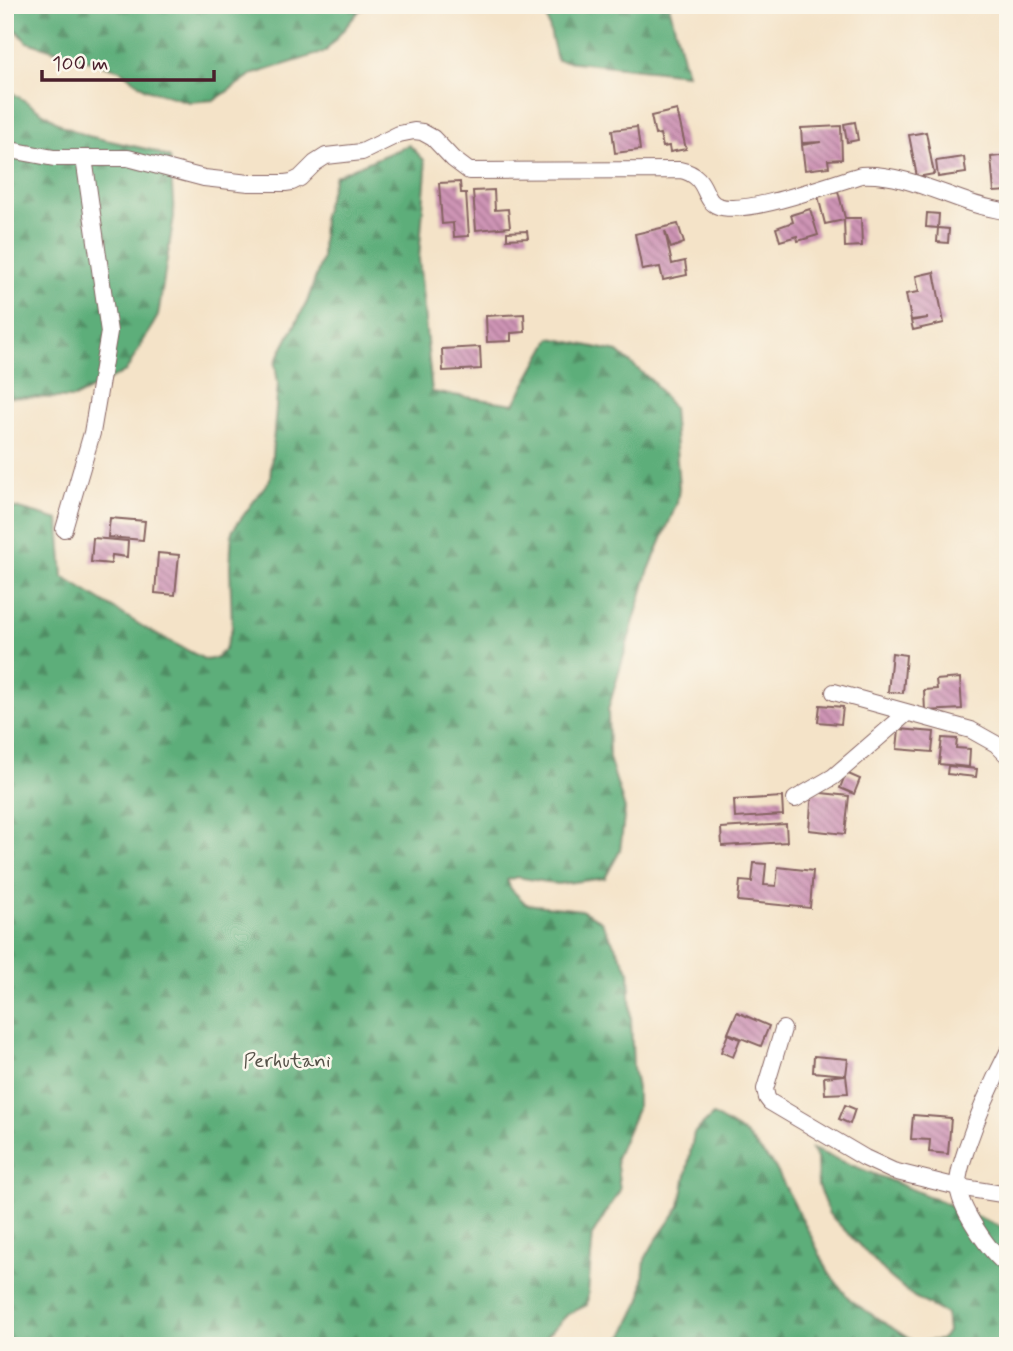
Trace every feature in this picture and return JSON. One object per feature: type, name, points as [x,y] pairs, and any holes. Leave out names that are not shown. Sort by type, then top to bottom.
[{"type":"street","points":[[5,149],[54,158],[128,158],[204,178],[249,183],[285,183],[299,178],[326,156],[362,152],[399,134],[414,131],[433,138],[469,172],[680,170],[695,175],[710,201],[721,207],[772,202],[860,174],[874,174],[1008,212]]},
{"type":"street","points":[[64,529],[92,433],[109,332],[84,158]]},
{"type":"street","points":[[834,692],[971,730],[996,744],[1008,756]]},
{"type":"street","points":[[795,799],[833,777],[907,713]]},
{"type":"street","points":[[783,1029],[765,1089],[770,1102],[893,1171],[958,1187],[1008,1195]]},
{"type":"street","points":[[1008,1052],[978,1114],[961,1166],[958,1187],[964,1208],[972,1222],[997,1257],[1008,1266]]},
{"type":"green space","points":[[5,5],[369,5],[359,11],[325,52],[251,75],[215,100],[189,102],[146,89],[120,70],[27,42],[5,18]]},
{"type":"green space","points":[[547,5],[669,5],[687,74],[557,60],[547,18]]},
{"type":"green space","points":[[5,88],[65,127],[88,136],[151,150],[170,158],[174,216],[158,316],[126,371],[74,398],[5,397]]},
{"type":"green space","name":"Perhutani","points":[[409,145],[424,160],[426,170],[419,259],[432,392],[514,404],[551,338],[618,352],[653,382],[673,408],[679,488],[677,503],[648,572],[608,710],[609,758],[625,809],[620,851],[605,878],[558,884],[517,877],[507,880],[511,889],[526,904],[581,910],[601,921],[629,971],[637,1109],[616,1158],[620,1190],[593,1234],[587,1305],[568,1314],[537,1346],[5,1346],[5,505],[59,520],[63,577],[150,631],[206,660],[216,658],[225,649],[232,628],[232,531],[270,479],[278,384],[275,363],[307,302],[322,259],[323,215],[335,176]]},
{"type":"green space","points":[[713,1115],[746,1135],[775,1167],[829,1273],[851,1301],[914,1342],[940,1340],[948,1332],[946,1314],[914,1297],[890,1277],[829,1214],[818,1186],[817,1159],[812,1149],[1008,1230],[1008,1346],[618,1346],[641,1299],[645,1259],[680,1206],[694,1133]]},
{"type":"building","points":[[677,110],[686,149],[670,152],[669,146],[663,147],[660,134],[655,135],[651,116]]},
{"type":"building","points":[[855,122],[858,140],[847,142],[844,124]]},
{"type":"building","points":[[841,126],[842,159],[828,160],[829,167],[805,170],[802,145],[821,142],[802,143],[801,128]]},
{"type":"building","points":[[637,127],[640,150],[615,153],[612,130]]},
{"type":"building","points":[[926,132],[934,174],[917,177],[909,135]]},
{"type":"building","points":[[1008,155],[1008,191],[994,192],[991,157]]},
{"type":"building","points":[[964,157],[966,173],[938,177],[936,161]]},
{"type":"building","points":[[460,182],[461,193],[466,193],[469,236],[454,237],[453,223],[442,224],[439,183]]},
{"type":"building","points":[[494,190],[495,210],[508,209],[510,227],[476,230],[473,191]]},
{"type":"building","points":[[838,191],[845,218],[861,218],[862,246],[845,247],[844,220],[825,224],[818,196]]},
{"type":"building","points":[[810,209],[818,235],[798,241],[797,236],[780,241],[776,228],[793,222],[791,215]]},
{"type":"building","points":[[927,213],[939,214],[938,228],[926,227]]},
{"type":"building","points":[[678,224],[684,243],[671,248],[665,231],[672,264],[685,261],[687,275],[663,280],[660,267],[642,270],[635,234]]},
{"type":"building","points":[[938,228],[949,229],[948,243],[937,242]]},
{"type":"building","points":[[527,231],[528,238],[507,239],[507,232]]},
{"type":"building","points":[[934,272],[944,323],[913,330],[911,321],[928,318],[911,320],[906,294],[919,292],[916,276]]},
{"type":"building","points":[[524,314],[525,332],[511,333],[511,341],[487,342],[486,316]]},
{"type":"building","points":[[480,347],[481,369],[443,371],[442,349]]},
{"type":"building","points":[[110,518],[145,521],[143,540],[108,537]]},
{"type":"building","points":[[93,538],[128,541],[127,557],[112,555],[111,564],[91,562]]},
{"type":"building","points":[[158,553],[179,555],[175,595],[155,593]]},
{"type":"building","points":[[892,653],[906,655],[903,693],[888,692]]},
{"type":"building","points":[[960,678],[962,709],[925,711],[924,690],[937,689],[936,680]]},
{"type":"building","points":[[820,705],[843,707],[841,724],[818,722]]},
{"type":"building","points":[[899,729],[934,732],[932,752],[897,749]]},
{"type":"building","points":[[942,738],[957,739],[956,748],[970,749],[969,767],[939,764]]},
{"type":"building","points":[[948,766],[977,769],[976,777],[947,774]]},
{"type":"building","points":[[846,773],[860,779],[854,794],[840,788]]},
{"type":"building","points":[[812,792],[849,796],[845,834],[809,830]]},
{"type":"building","points":[[782,797],[783,815],[735,818],[734,800]]},
{"type":"building","points":[[786,824],[787,842],[722,846],[721,828]]},
{"type":"building","points":[[754,863],[766,864],[764,885],[776,886],[778,867],[813,871],[810,908],[738,901],[740,881],[752,882]]},
{"type":"building","points":[[737,1012],[769,1026],[761,1046],[728,1033]]},
{"type":"building","points":[[728,1034],[740,1039],[733,1057],[721,1052]]},
{"type":"building","points":[[814,1056],[848,1059],[846,1075],[813,1072]]},
{"type":"building","points":[[846,1075],[848,1093],[825,1094],[824,1077]]},
{"type":"building","points":[[845,1105],[855,1109],[850,1124],[839,1119]]},
{"type":"building","points":[[913,1115],[951,1118],[948,1154],[929,1152],[930,1140],[911,1139]]}]
